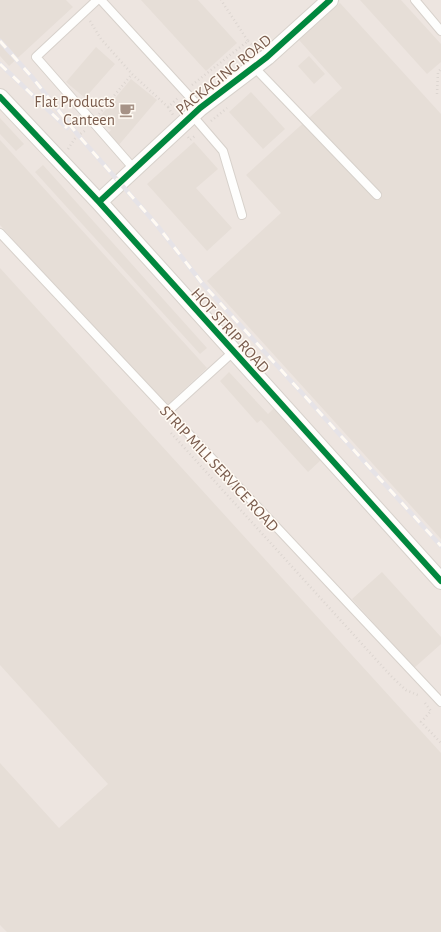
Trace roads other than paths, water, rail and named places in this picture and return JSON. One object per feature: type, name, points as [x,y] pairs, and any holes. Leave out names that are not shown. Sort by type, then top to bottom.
[{"type":"street","name":"PACKAGING ROAD","points":[[99,202],[135,170],[196,111],[254,67],[330,0]]},
{"type":"street","name":"HOT STRIP ROAD","points":[[0,97],[99,202],[441,581]]},
{"type":"lane","points":[[97,0],[36,57],[135,170]]},
{"type":"lane","points":[[101,0],[185,91],[196,111],[223,151],[242,215]]},
{"type":"lane","points":[[415,0],[441,31]]},
{"type":"lane","points":[[254,67],[377,195]]},
{"type":"lane","name":"STRIP MILL SERVICE ROAD","points":[[0,233],[441,702]]},
{"type":"lane","points":[[167,412],[233,352]]},
{"type":"railway","points":[[0,41],[32,77],[78,135],[156,224],[202,283],[441,546]]},
{"type":"railway","points":[[0,64],[67,128]]},
{"type":"place","name":"Flat Products Canteen","points":[[127,110]]}]
